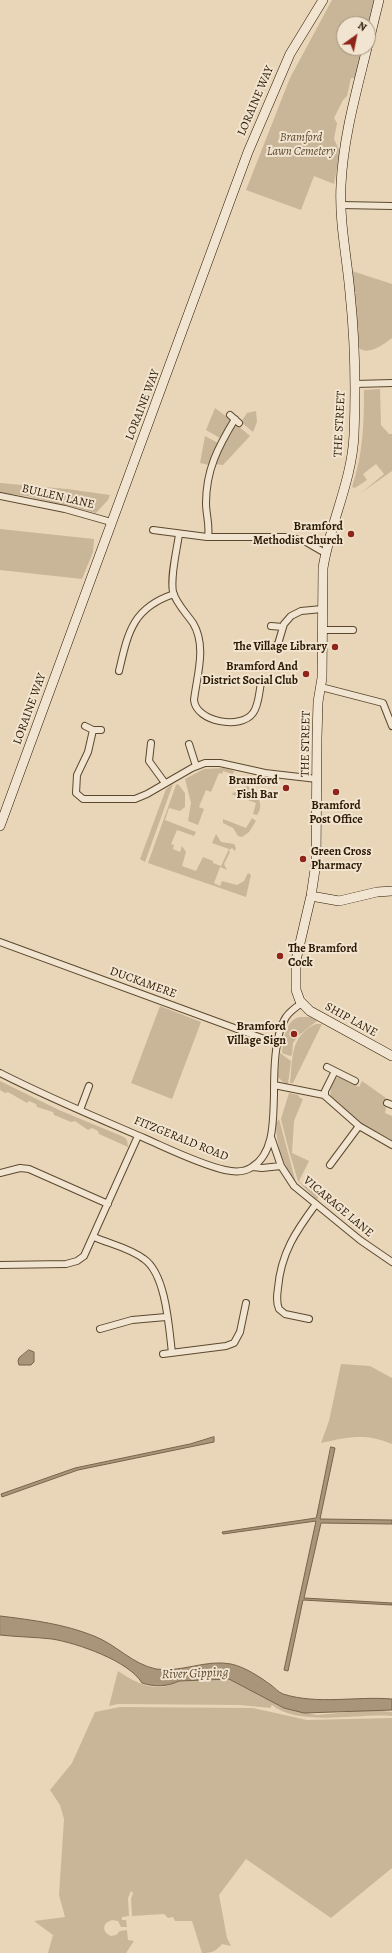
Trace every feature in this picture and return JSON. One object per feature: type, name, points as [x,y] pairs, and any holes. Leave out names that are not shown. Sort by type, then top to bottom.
[{"type":"main road","name":"LORAINE WAY","points":[[0,826],[111,522],[174,357],[189,310],[248,152],[290,54],[323,0]]},
{"type":"main road","name":"THE STREET","points":[[375,16],[379,0]]},
{"type":"main road","name":"THE STREET","points":[[311,896],[316,863],[316,738],[321,687],[323,630],[322,579],[325,553],[349,471],[352,452],[355,384],[354,326],[341,227],[343,161],[354,100],[366,56]]},
{"type":"main road","points":[[302,1003],[296,990],[296,964],[300,939],[311,896],[339,901],[382,891],[392,891]]},
{"type":"main road","name":"SHIP LANE","points":[[302,1003],[323,1019],[392,1056]]},
{"type":"street","points":[[341,205],[392,206]]},
{"type":"street","points":[[355,384],[392,384]]},
{"type":"street","points":[[208,537],[209,524],[206,504],[209,473],[218,447],[235,419]]},
{"type":"street","name":"BULLEN LANE","points":[[0,496],[65,509],[111,522]]},
{"type":"street","points":[[153,530],[208,537],[289,537],[306,542],[325,553]]},
{"type":"street","points":[[179,534],[172,582],[174,594],[195,627],[200,642],[201,653],[194,700],[198,710],[209,718],[231,722],[245,720],[252,715],[256,707],[260,683]]},
{"type":"street","points":[[118,671],[129,632],[139,615],[153,603],[174,594]]},
{"type":"street","points":[[263,648],[271,648],[278,644],[283,627],[291,616],[297,612],[322,609]]},
{"type":"street","points":[[271,626],[283,627]]},
{"type":"street","points":[[323,630],[353,630]]},
{"type":"street","points":[[321,687],[383,703],[392,726]]},
{"type":"street","points":[[85,726],[93,730],[101,730]]},
{"type":"street","points":[[93,730],[88,752],[76,779],[76,792],[79,798],[89,800],[135,799],[196,766],[205,763],[220,763],[265,773],[317,778]]},
{"type":"street","points":[[151,743],[149,761],[165,783]]},
{"type":"street","points":[[189,744],[196,766]]},
{"type":"street","name":"DUCKAMERE","points":[[0,942],[278,1044]]},
{"type":"street","points":[[253,1167],[263,1155],[270,1137],[278,1044],[286,1019],[302,1003]]},
{"type":"street","points":[[328,1067],[355,1081]]},
{"type":"street","points":[[324,1095],[335,1071]]},
{"type":"street","name":"FITZGERALD ROAD","points":[[0,1073],[138,1136],[227,1171],[241,1171],[253,1167],[262,1168],[281,1166]]},
{"type":"street","points":[[274,1085],[324,1095],[359,1126],[392,1145]]},
{"type":"street","points":[[80,1110],[89,1086]]},
{"type":"street","points":[[330,1165],[359,1126]]},
{"type":"street","points":[[0,1265],[72,1263],[84,1256],[94,1237],[138,1136]]},
{"type":"street","name":"VICARAGE LANE","points":[[270,1137],[281,1166],[294,1186],[360,1240],[392,1262]]},
{"type":"street","points":[[0,1173],[20,1168],[29,1169],[108,1204]]},
{"type":"street","points":[[309,1319],[281,1312],[277,1301],[279,1275],[283,1258],[293,1237],[316,1204]]},
{"type":"street","points":[[94,1237],[138,1255],[150,1264],[157,1272],[172,1353]]},
{"type":"street","points":[[163,1354],[226,1346],[234,1343],[240,1332],[246,1303]]},
{"type":"street","points":[[100,1329],[132,1320],[166,1316]]},
{"type":"green space","name":"Bramford Lawn Cemetery","points":[[332,0],[377,0],[372,16],[336,16],[336,56],[362,56],[356,78],[351,78],[347,96],[343,100],[334,118],[337,123],[334,139],[340,152],[334,184],[314,176],[301,210],[246,190],[290,78]]},
{"type":"green space","points":[[352,271],[392,284],[392,338],[381,346],[372,350],[367,351],[359,348]]},
{"type":"green space","points":[[380,389],[381,425],[389,434],[392,434],[392,471],[361,493],[384,474],[376,464],[363,474],[367,480],[355,488],[352,487],[361,451],[364,415],[364,390]]},
{"type":"green space","points":[[215,408],[231,420],[220,438],[206,430]]},
{"type":"green space","points":[[256,411],[257,422],[253,432],[241,422],[247,413]]},
{"type":"green space","points":[[236,424],[250,436],[223,465],[214,464]]},
{"type":"green space","points":[[205,436],[218,443],[209,465],[200,463]]},
{"type":"green space","points":[[0,483],[67,489],[110,495],[108,500],[96,513],[27,496],[0,493]]},
{"type":"green space","points":[[0,529],[94,539],[93,552],[82,579],[0,570]]},
{"type":"green space","points":[[224,768],[234,771],[233,774],[223,771],[222,774],[219,773],[211,792],[206,790],[199,807],[204,809],[198,825],[188,821],[191,803],[185,779],[204,769]]},
{"type":"green space","points":[[173,784],[145,862],[140,859],[166,789]]},
{"type":"green space","points":[[178,784],[185,793],[185,807],[180,811],[169,808],[165,820],[196,832],[194,836],[177,830],[171,844],[174,845],[173,849],[180,852],[182,846],[186,852],[182,866],[196,871],[203,857],[221,866],[229,849],[212,843],[216,834],[221,842],[234,844],[236,848],[235,851],[232,848],[229,850],[230,852],[224,864],[227,870],[220,867],[214,883],[220,886],[222,881],[237,885],[244,881],[248,873],[251,875],[246,897],[148,863],[176,785]]},
{"type":"green space","points":[[247,786],[254,791],[259,799],[260,807],[257,815],[253,814],[256,803],[231,794]]},
{"type":"green space","points":[[252,818],[256,821],[249,832],[242,837],[238,836],[233,828],[223,823],[223,819],[246,828]]},
{"type":"green space","points":[[160,1006],[201,1022],[172,1099],[131,1083]]},
{"type":"green space","points":[[299,1017],[310,1017],[317,1021],[298,1036],[293,1043],[292,1055],[290,1056],[282,1053],[286,1032],[291,1022]]},
{"type":"green space","points":[[316,1024],[322,1024],[293,1083],[290,1083],[294,1048],[297,1041],[301,1035]]},
{"type":"green space","points":[[280,1053],[291,1061],[288,1084],[283,1082],[278,1077]]},
{"type":"green space","points":[[339,1077],[359,1087],[362,1081],[386,1098],[383,1105],[386,1108],[385,1113],[392,1116],[392,1142],[362,1124],[331,1096],[330,1091],[332,1084],[336,1078]]},
{"type":"green space","points":[[0,1081],[59,1110],[124,1137],[127,1140],[128,1147],[99,1134],[98,1131],[92,1128],[88,1130],[75,1121],[71,1122],[54,1115],[53,1112],[37,1107],[36,1104],[29,1101],[27,1103],[8,1092],[5,1093],[0,1090]]},
{"type":"green space","points":[[289,1093],[298,1095],[303,1099],[294,1121],[292,1153],[309,1161],[299,1181],[303,1185],[320,1193],[317,1200],[298,1181],[289,1151],[281,1119]]},
{"type":"green space","points":[[279,1119],[295,1182],[287,1168],[279,1147],[276,1123]]},
{"type":"green space","points":[[341,1364],[370,1366],[392,1378],[392,1444],[365,1437],[340,1439],[321,1443],[329,1421]]},
{"type":"green space","points":[[118,1671],[133,1680],[147,1686],[155,1687],[171,1685],[179,1681],[229,1679],[284,1708],[317,1715],[371,1710],[392,1712],[392,1716],[329,1718],[297,1716],[284,1712],[272,1705],[270,1708],[240,1705],[118,1704],[109,1706]]},
{"type":"green space","points":[[120,1707],[253,1708],[307,1720],[392,1718],[392,1868],[331,1918],[246,1859],[219,1895],[227,1938],[231,1946],[222,1944],[214,1951],[202,1953],[192,1921],[175,1921],[173,1917],[168,1918],[164,1914],[132,1916],[131,1899],[133,1893],[131,1891],[128,1898],[129,1916],[122,1917],[122,1920],[126,1920],[127,1927],[121,1927],[118,1921],[112,1920],[106,1923],[104,1927],[106,1932],[111,1936],[116,1935],[120,1931],[127,1930],[128,1940],[134,1941],[126,1953],[48,1953],[53,1935],[34,1921],[65,1917],[59,1895],[64,1819],[60,1805],[50,1790],[72,1763],[95,1712]]},
{"type":"water","points":[[29,1350],[34,1352],[34,1362],[31,1365],[19,1365],[19,1358]]},
{"type":"water","points":[[214,1437],[214,1442],[78,1470],[2,1497],[1,1494],[75,1468],[190,1444]]},
{"type":"water","points":[[331,1447],[335,1448],[320,1519],[392,1520],[392,1524],[321,1523],[304,1598],[392,1603],[392,1605],[303,1600],[288,1671],[284,1670],[316,1521],[223,1534],[222,1532],[316,1518]]},
{"type":"water","name":"River Gipping","points":[[0,1616],[48,1623],[83,1632],[110,1644],[147,1667],[165,1670],[212,1663],[231,1664],[242,1667],[267,1682],[283,1694],[323,1700],[378,1698],[392,1699],[392,1710],[304,1713],[284,1708],[229,1679],[179,1681],[160,1686],[142,1683],[126,1667],[114,1660],[75,1644],[52,1639],[0,1635]]},
{"type":"place","name":"Bramford Methodist Church","points":[[351,534]]},
{"type":"place","name":"The Village Library","points":[[335,647]]},
{"type":"place","name":"Bramford And District Social Club","points":[[306,674]]},
{"type":"place","name":"Bramford Fish Bar","points":[[286,788]]},
{"type":"place","name":"Bramford Post Office","points":[[336,792]]},
{"type":"place","name":"Green Cross Pharmacy","points":[[303,859]]},
{"type":"place","name":"The Bramford Cock","points":[[280,956]]},
{"type":"place","name":"Bramford Village Sign","points":[[294,1034]]}]
